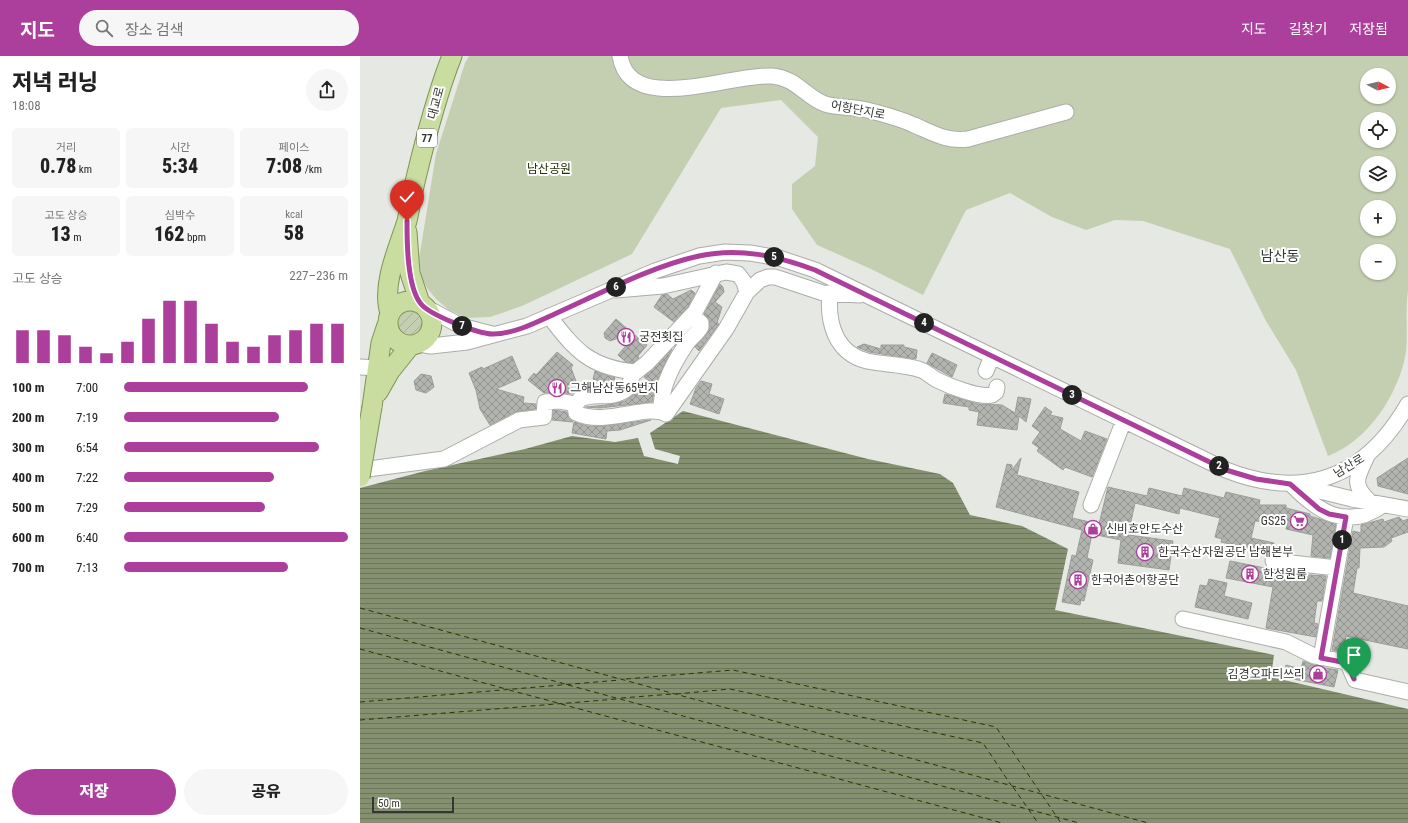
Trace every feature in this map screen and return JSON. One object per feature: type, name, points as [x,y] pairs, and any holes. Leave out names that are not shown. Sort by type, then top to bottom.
[{"type":"main road","name":"대교로","points":[[414,345],[403,345],[392,337],[388,319],[390,278],[398,243],[407,221],[442,81],[452,56]]},
{"type":"main road","name":"대교로","points":[[372,404],[390,371],[414,345],[424,340],[432,328],[430,313],[423,305],[410,273],[407,221]]},
{"type":"main road","points":[[388,319],[400,303],[406,301],[423,305]]},
{"type":"main road","name":"대교로","points":[[372,404],[369,367],[383,337],[388,319]]},
{"type":"main road","name":"77","points":[[360,477],[372,404]]},
{"type":"street","name":"어항단지로","points":[[620,56],[622,66],[629,78],[649,87],[682,88],[753,76],[779,77],[792,82],[824,104],[867,110],[890,116],[913,124],[939,137],[952,140],[968,139],[1066,112]]},
{"type":"street","name":"남산로","points":[[414,345],[431,346],[467,342],[492,334],[527,326],[607,290],[688,259],[714,253],[738,252],[772,257],[815,270],[1235,473],[1256,479],[1290,484],[1321,480],[1338,474],[1355,465],[1368,454],[1389,432],[1408,404]]},
{"type":"street","points":[[607,290],[629,290],[656,287],[716,273],[730,272],[738,274],[744,282],[748,292]]},
{"type":"street","points":[[663,412],[647,411],[602,418],[576,413],[574,409],[575,404],[583,397],[608,397],[628,388],[631,378],[636,372],[647,363],[692,316],[716,273]]},
{"type":"street","points":[[663,412],[726,329],[748,292],[760,280],[772,277],[818,292],[867,296]]},
{"type":"street","points":[[830,293],[829,310],[832,329],[840,342],[857,357],[868,361],[920,370],[937,380],[979,395],[992,395],[996,392],[996,387]]},
{"type":"street","points":[[423,305],[455,323],[492,334]]},
{"type":"street","points":[[549,316],[570,343],[595,364],[623,371],[636,372]]},
{"type":"street","points":[[663,412],[663,392],[671,370],[685,345],[701,327],[700,323],[692,316]]},
{"type":"street","points":[[986,371],[992,356]]},
{"type":"street","points":[[360,470],[444,459],[519,420],[544,417],[544,404],[547,401],[575,404]]},
{"type":"street","points":[[1091,505],[1124,420]]},
{"type":"street","points":[[1368,454],[1358,475],[1357,484],[1360,492],[1376,504]]},
{"type":"street","points":[[1290,484],[1319,509],[1329,514],[1346,517],[1364,516],[1376,504]]},
{"type":"street","points":[[1290,484],[1376,504],[1408,509]]},
{"type":"street","points":[[1321,658],[1346,517]]},
{"type":"street","points":[[1273,561],[1337,568]]},
{"type":"street","points":[[1183,619],[1290,643],[1313,656],[1347,663],[1354,680],[1408,692]]},
{"type":"green space","name":"남산공원","points":[[469,56],[1408,56],[1408,291],[1406,352],[1396,384],[1389,399],[1379,414],[1368,428],[1356,439],[1343,449],[1328,456],[1296,370],[1266,321],[1230,249],[1143,221],[1115,220],[1086,230],[1052,217],[1010,193],[966,210],[923,295],[871,269],[817,245],[792,209],[792,184],[815,166],[818,137],[781,100],[721,108],[632,254],[522,306],[490,317],[466,318],[449,310],[436,299],[427,288],[421,276],[419,259],[436,154],[465,63]]},
{"type":"green space","points":[[410,308],[421,312],[425,323],[421,334],[410,338],[399,334],[395,323],[399,312]]},
{"type":"shaded area","points":[[683,411],[868,459],[940,474],[953,483],[970,515],[1022,526],[1068,549],[1055,610],[1274,655],[1271,677],[1408,709],[1408,823],[360,823],[360,488],[425,471],[525,449],[572,436],[615,442],[638,438],[644,456],[678,464],[680,456],[655,449],[650,433]]},
{"type":"building","points":[[720,284],[723,287],[724,292],[715,302],[722,307],[717,323],[719,324],[699,351],[695,347],[706,335],[710,327],[709,319],[704,314]]},
{"type":"building","points":[[691,290],[695,293],[688,307],[674,322],[654,307],[662,295],[667,294],[673,299]]},
{"type":"building","points":[[616,319],[632,333],[610,341],[605,338],[604,333]]},
{"type":"building","points":[[635,335],[647,345],[638,356],[639,358],[633,363],[626,362],[618,355]]},
{"type":"building","points":[[864,344],[881,349],[881,345],[904,345],[904,347],[917,350],[916,359],[869,352],[857,347]]},
{"type":"building","points":[[672,349],[664,365],[655,386],[644,377]]},
{"type":"building","points":[[557,352],[573,365],[571,368],[576,381],[566,386],[574,392],[572,394],[559,392],[544,393],[528,380],[534,373],[536,375]]},
{"type":"building","points":[[932,353],[957,365],[952,377],[927,363]]},
{"type":"building","points":[[512,356],[521,378],[496,389],[524,397],[523,403],[536,404],[536,409],[515,412],[490,425],[480,409],[476,390],[469,373],[482,367],[483,369]]},
{"type":"building","points":[[595,371],[615,378],[612,385],[593,379]]},
{"type":"building","points":[[421,374],[431,376],[434,387],[426,393],[416,390],[414,381]]},
{"type":"building","points":[[701,381],[712,384],[709,394],[724,399],[719,414],[690,404],[696,388]]},
{"type":"building","points":[[639,383],[655,388],[652,402],[600,408],[586,407],[625,401],[633,395]]},
{"type":"building","points":[[945,394],[978,404],[1002,405],[1015,413],[1018,397],[1031,399],[1026,422],[1019,416],[1017,430],[977,425],[979,412],[969,410],[969,407],[943,403]]},
{"type":"building","points":[[1045,407],[1052,412],[1050,415],[1063,418],[1060,429],[1081,441],[1085,431],[1107,439],[1092,477],[1065,467],[1063,470],[1037,451],[1039,448],[1032,443],[1040,432],[1032,426]]},
{"type":"building","points":[[553,410],[567,412],[569,418],[573,422],[552,420]]},
{"type":"building","points":[[651,420],[620,430],[607,431],[606,439],[572,433],[574,422],[587,426],[601,426]]},
{"type":"building","points":[[1021,458],[1017,475],[1079,492],[1072,518],[1099,524],[1108,487],[1147,496],[1149,488],[1182,496],[1184,488],[1224,498],[1226,492],[1260,500],[1259,505],[1286,505],[1286,508],[1310,514],[1310,516],[1336,524],[1330,558],[1311,556],[1313,535],[1286,529],[1288,523],[1255,521],[1251,538],[1274,543],[1272,552],[1269,553],[1221,542],[1222,539],[1215,537],[1220,518],[1180,508],[1179,514],[1135,503],[1128,535],[1173,541],[1169,570],[1118,563],[1121,540],[1092,534],[1087,558],[1093,560],[1084,601],[1081,600],[1080,605],[1062,602],[1072,555],[1076,556],[1082,530],[996,507],[1007,464],[1012,465],[1012,470]]},
{"type":"building","points":[[1408,458],[1408,494],[1378,486],[1377,478]]},
{"type":"building","points":[[1399,517],[1403,521],[1408,519],[1408,532],[1391,538],[1392,541],[1384,547],[1360,548],[1359,568],[1357,568],[1353,593],[1408,606],[1408,649],[1346,636],[1343,652],[1332,650],[1353,531],[1361,533],[1361,525],[1383,519],[1384,522]]},
{"type":"building","points":[[1230,561],[1295,574],[1326,576],[1322,601],[1317,601],[1314,623],[1318,624],[1316,637],[1266,628],[1273,587],[1226,578]]},
{"type":"building","points":[[1209,579],[1227,583],[1224,596],[1252,603],[1248,619],[1195,607],[1200,585],[1207,586]]},
{"type":"building","points":[[1303,661],[1319,667],[1338,670],[1334,687],[1283,677],[1286,665],[1301,669]]},
{"type":"ferry route","points":[[360,608],[1148,823]]},
{"type":"ferry route","points":[[360,628],[565,684]]},
{"type":"ferry route","points":[[360,649],[506,689]]},
{"type":"ferry route","points":[[626,679],[733,670],[996,727],[1061,823]]},
{"type":"ferry route","points":[[360,702],[620,680]]},
{"type":"ferry route","points":[[568,685],[1079,823]]},
{"type":"ferry route","points":[[676,694],[730,689],[983,743],[1011,785]]},
{"type":"ferry route","points":[[509,690],[558,703]]},
{"type":"ferry route","points":[[621,698],[673,694]]},
{"type":"ferry route","points":[[360,720],[617,699]]},
{"type":"ferry route","points":[[561,704],[1002,823]]},
{"type":"ferry route","points":[[1013,787],[1038,823]]},
{"type":"place","name":"궁전횟집","points":[[626,337]]},
{"type":"place","name":"그해남산동65번지","points":[[557,388]]},
{"type":"place","name":"GS25","points":[[1299,521]]},
{"type":"place","name":"신비호안도수산","points":[[1093,529]]},
{"type":"place","name":"한국수산자원공단 남해본부","points":[[1145,552]]},
{"type":"place","name":"한성원룸","points":[[1250,574]]},
{"type":"place","name":"한국어촌어항공단","points":[[1078,580]]},
{"type":"place","name":"김경오파티쓰리","points":[[1318,674]]},
{"type":"district","name":"남산동","points":[[1280,256]]},
{"type":"route","points":[[407,221],[408,259],[411,280],[420,303],[461,326],[492,334],[506,331],[527,326],[607,290],[688,259],[725,252],[765,255],[815,270],[1226,470],[1256,479],[1290,484],[1310,503],[1319,509],[1329,514],[1346,517],[1321,658],[1347,663],[1354,679]]}]
